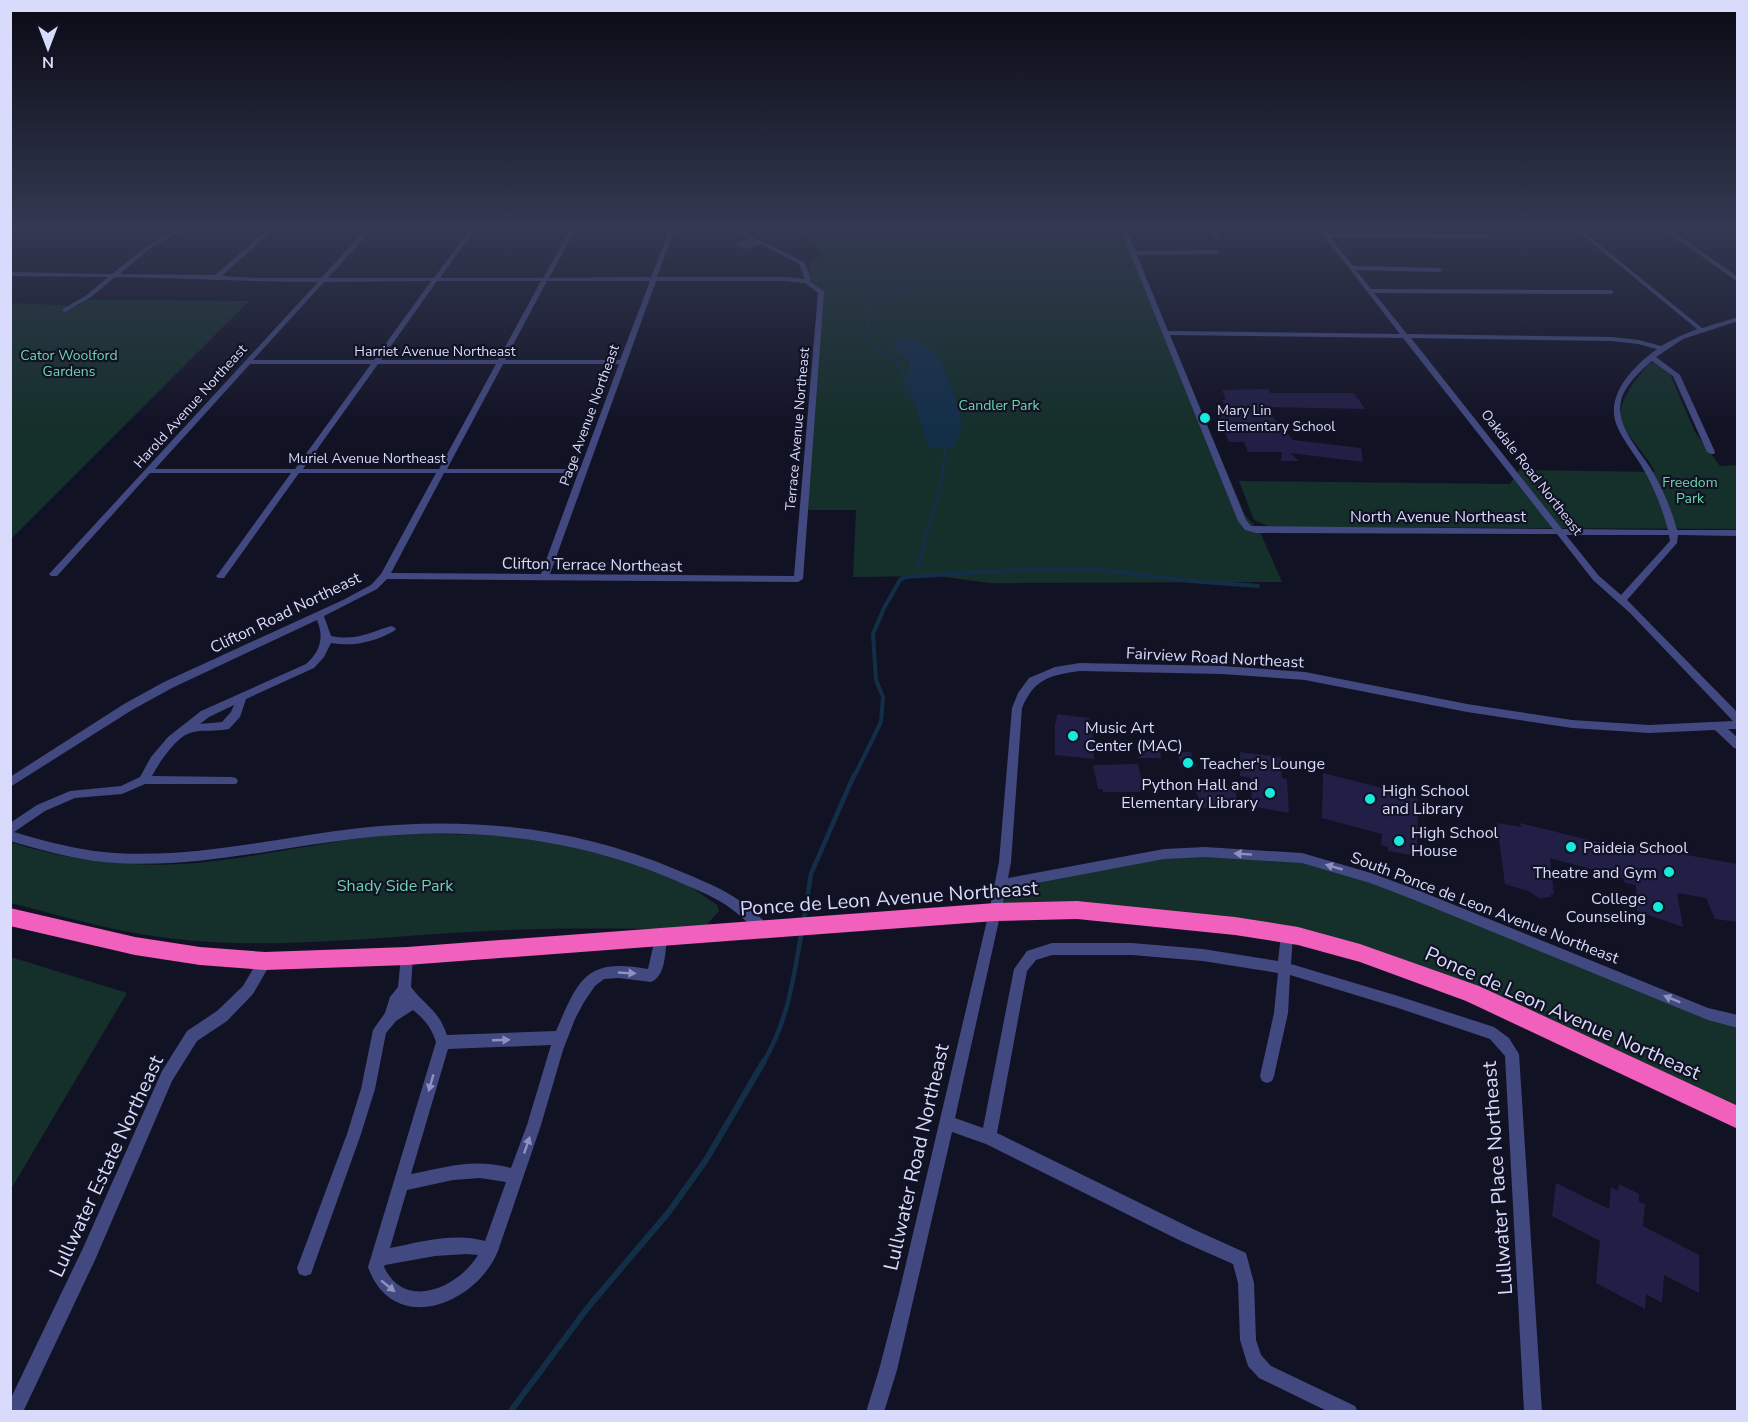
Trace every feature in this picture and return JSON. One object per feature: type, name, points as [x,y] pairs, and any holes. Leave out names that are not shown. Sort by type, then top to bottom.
[{"type":"highway","name":"Ponce de Leon Avenue Northeast","points":[[10,917],[135,946],[200,956],[265,961],[406,956],[995,912],[1077,910],[1235,926],[1287,935],[1404,967],[1472,993],[1737,1118]]},
{"type":"street","points":[[65,310],[88,294]]},
{"type":"street","name":"Harold Avenue Northeast","points":[[54,574],[310,294]]},
{"type":"street","points":[[221,576],[424,294]]},
{"type":"street","name":"Clifton Road Northeast","points":[[10,783],[148,696],[374,587],[385,576],[537,294]]},
{"type":"street","name":"Page Avenue Northeast","points":[[544,578],[647,294]]},
{"type":"street","name":"Terrace Avenue Northeast","points":[[798,579],[821,294]]},
{"type":"street","points":[[1150,294],[1165,333],[1612,339],[1639,342],[1660,348]]},
{"type":"street","name":"Oakdale Road Northeast","points":[[1374,294],[1596,578],[1622,600],[1737,720]]},
{"type":"street","points":[[1657,294],[1700,329]]},
{"type":"street","points":[[1622,600],[1674,541],[1674,533],[1658,489],[1617,416],[1618,397],[1644,363],[1652,358],[1660,348],[1700,329],[1736,321]]},
{"type":"street","name":"North Avenue Northeast","points":[[1165,333],[1242,521],[1246,526],[1256,530],[1737,533]]},
{"type":"street","points":[[1652,358],[1676,375],[1711,452]]},
{"type":"street","name":"Harriet Avenue Northeast","points":[[247,362],[623,362]]},
{"type":"street","name":"Muriel Avenue Northeast","points":[[150,471],[583,471]]},
{"type":"street","name":"Clifton Terrace Northeast","points":[[385,576],[798,579]]},
{"type":"street","points":[[144,780],[172,740],[206,714],[310,666],[320,659],[328,639],[320,615]]},
{"type":"street","points":[[328,639],[355,642],[371,640],[391,629]]},
{"type":"street","name":"Fairview Road Northeast","points":[[995,912],[1005,862],[1017,708],[1022,696],[1033,681],[1059,670],[1080,667],[1279,673],[1352,684],[1467,708],[1572,724],[1649,729],[1737,724]]},
{"type":"street","points":[[187,729],[225,726],[236,714],[242,697]]},
{"type":"street","points":[[1718,726],[1737,745]]},
{"type":"street","points":[[10,829],[41,808],[74,794],[122,790],[144,780],[232,781]]},
{"type":"street","points":[[10,836],[94,856],[151,859],[207,856],[361,833],[442,827],[521,831],[597,845],[666,870],[733,903],[765,930]]},
{"type":"street","name":"South Ponce de Leon Avenue Northeast","points":[[1000,885],[1164,854],[1205,852],[1302,858],[1371,878],[1708,1014],[1732,1021]]},
{"type":"street","name":"Lullwater Road Northeast","points":[[875,1412],[888,1370],[995,912]]},
{"type":"street","points":[[1267,1076],[1281,1013],[1287,935]]},
{"type":"street","points":[[404,989],[414,1002],[430,1015],[437,1025],[442,1042],[376,1267],[379,1278],[389,1289],[413,1299],[427,1299],[460,1286],[475,1274],[490,1251],[565,1024],[591,980],[607,972],[651,976],[655,971],[661,938]]},
{"type":"street","name":"Lullwater Place Northeast","points":[[989,1137],[1021,969],[1032,956],[1052,949],[1132,949],[1203,955],[1286,968],[1494,1034],[1512,1054],[1533,1412]]},
{"type":"street","points":[[391,1016],[395,1001],[404,989],[406,956]]},
{"type":"street","name":"Lullwater Estate Northeast","points":[[14,1412],[98,1234],[167,1076],[192,1036],[222,1016],[248,990],[265,961]]},
{"type":"street","points":[[304,1268],[354,1134],[368,1089],[380,1030],[391,1016],[414,1002]]},
{"type":"street","points":[[442,1042],[560,1038]]},
{"type":"street","points":[[946,1123],[989,1137],[1240,1259],[1246,1283],[1248,1341],[1254,1360],[1265,1372],[1349,1412]]},
{"type":"street","points":[[402,1183],[413,1183],[466,1170],[515,1177]]},
{"type":"street","points":[[378,1258],[460,1245],[476,1246],[490,1251]]},
{"type":"green space","name":"Candler Park","points":[[823,294],[1152,294],[1245,515],[1260,532],[1282,582],[989,583],[938,576],[853,577],[856,510],[806,510]]},
{"type":"green space","name":"Cator Woolford Gardens","points":[[85,300],[249,301],[11,539],[10,303],[78,306]]},
{"type":"green space","name":"Freedom Park","points":[[1653,363],[1670,374],[1695,432],[1720,466],[1737,465],[1737,529],[1270,527],[1254,520],[1239,481],[1510,484],[1519,470],[1655,472],[1623,426],[1621,418],[1621,410],[1628,393],[1638,377],[1649,364]]},
{"type":"green space","name":"Shady Side Park","points":[[397,833],[524,836],[553,839],[671,873],[717,905],[719,911],[703,929],[529,929],[323,942],[249,943],[175,939],[133,933],[11,903],[10,842],[57,855],[82,859],[157,865],[230,859]]},
{"type":"green space","points":[[1182,851],[1277,857],[1341,872],[1737,1020],[1737,1111],[1334,941],[1000,908],[1003,890],[1019,882]]},
{"type":"green space","points":[[10,957],[127,993],[11,1189]]},
{"type":"water","points":[[909,337],[937,355],[946,372],[962,422],[961,433],[952,448],[928,447],[907,380],[910,362],[896,351],[893,340]]},
{"type":"building","name":"Mary Lin Elementary School","points":[[1268,389],[1270,393],[1354,393],[1365,409],[1264,407],[1293,440],[1361,448],[1363,462],[1290,453],[1299,461],[1281,461],[1282,452],[1248,452],[1244,442],[1229,442],[1215,406],[1226,406],[1222,400],[1226,400],[1222,390]]},
{"type":"building","name":"Music Art Center (MAC)","points":[[1057,714],[1089,718],[1089,724],[1092,725],[1094,759],[1055,755]]},
{"type":"building","points":[[1138,740],[1156,740],[1161,758],[1139,758]]},
{"type":"building","name":"Teacher's Lounge","points":[[1177,752],[1191,752],[1196,767],[1182,767]]},
{"type":"building","name":"Python Hall and Elementary Library","points":[[1240,752],[1281,757],[1282,778],[1287,779],[1289,813],[1252,806],[1251,778],[1240,776]]},
{"type":"building","points":[[1138,764],[1141,777],[1148,777],[1150,786],[1140,786],[1141,792],[1103,792],[1103,789],[1098,789],[1093,765]]},
{"type":"building","name":"High School and Library","points":[[1323,773],[1418,797],[1417,856],[1388,851],[1388,847],[1381,845],[1382,834],[1322,818]]},
{"type":"building","points":[[1198,786],[1234,788],[1240,807],[1203,808],[1195,789],[1199,789]]},
{"type":"building","name":"Theatre and Gym","points":[[1497,823],[1521,827],[1520,823],[1610,845],[1637,849],[1637,846],[1737,864],[1737,922],[1715,919],[1706,898],[1677,893],[1683,927],[1637,911],[1636,885],[1625,883],[1623,878],[1550,858],[1554,895],[1551,894],[1551,897],[1539,898],[1528,891],[1505,884]]},
{"type":"building","points":[[1556,1183],[1609,1209],[1611,1187],[1618,1191],[1619,1184],[1639,1194],[1639,1202],[1645,1204],[1643,1226],[1699,1255],[1699,1293],[1664,1275],[1662,1303],[1646,1294],[1645,1309],[1596,1283],[1600,1241],[1552,1216]]},
{"type":"waterway","points":[[881,294],[868,297],[868,340],[880,353],[895,359],[902,370]]},
{"type":"waterway","points":[[902,370],[907,393],[915,401]]},
{"type":"waterway","points":[[922,550],[941,484],[946,445]]},
{"type":"waterway","points":[[918,565],[923,549]]},
{"type":"waterway","points":[[854,777],[881,722],[883,697],[876,680],[873,634],[884,608],[900,580],[905,577],[1017,570],[1093,569],[1191,581],[1258,586]]},
{"type":"waterway","points":[[804,920],[811,874],[854,775]]},
{"type":"waterway","points":[[763,1063],[772,1047],[784,1015],[793,982],[802,930]]},
{"type":"waterway","points":[[510,1412],[589,1306],[668,1213],[706,1160],[764,1061]]},
{"type":"place","name":"Mary Lin Elementary School","points":[[1205,418]]},
{"type":"place","name":"Music Art Center (MAC)","points":[[1073,736]]},
{"type":"place","name":"Teacher's Lounge","points":[[1188,763]]},
{"type":"place","name":"Python Hall and Elementary Library","points":[[1270,793]]},
{"type":"place","name":"High School and Library","points":[[1370,799]]},
{"type":"place","name":"High School House","points":[[1399,841]]},
{"type":"place","name":"Paideia School","points":[[1571,847]]},
{"type":"place","name":"Theatre and Gym","points":[[1669,872]]},
{"type":"place","name":"College Counseling","points":[[1658,907]]}]
